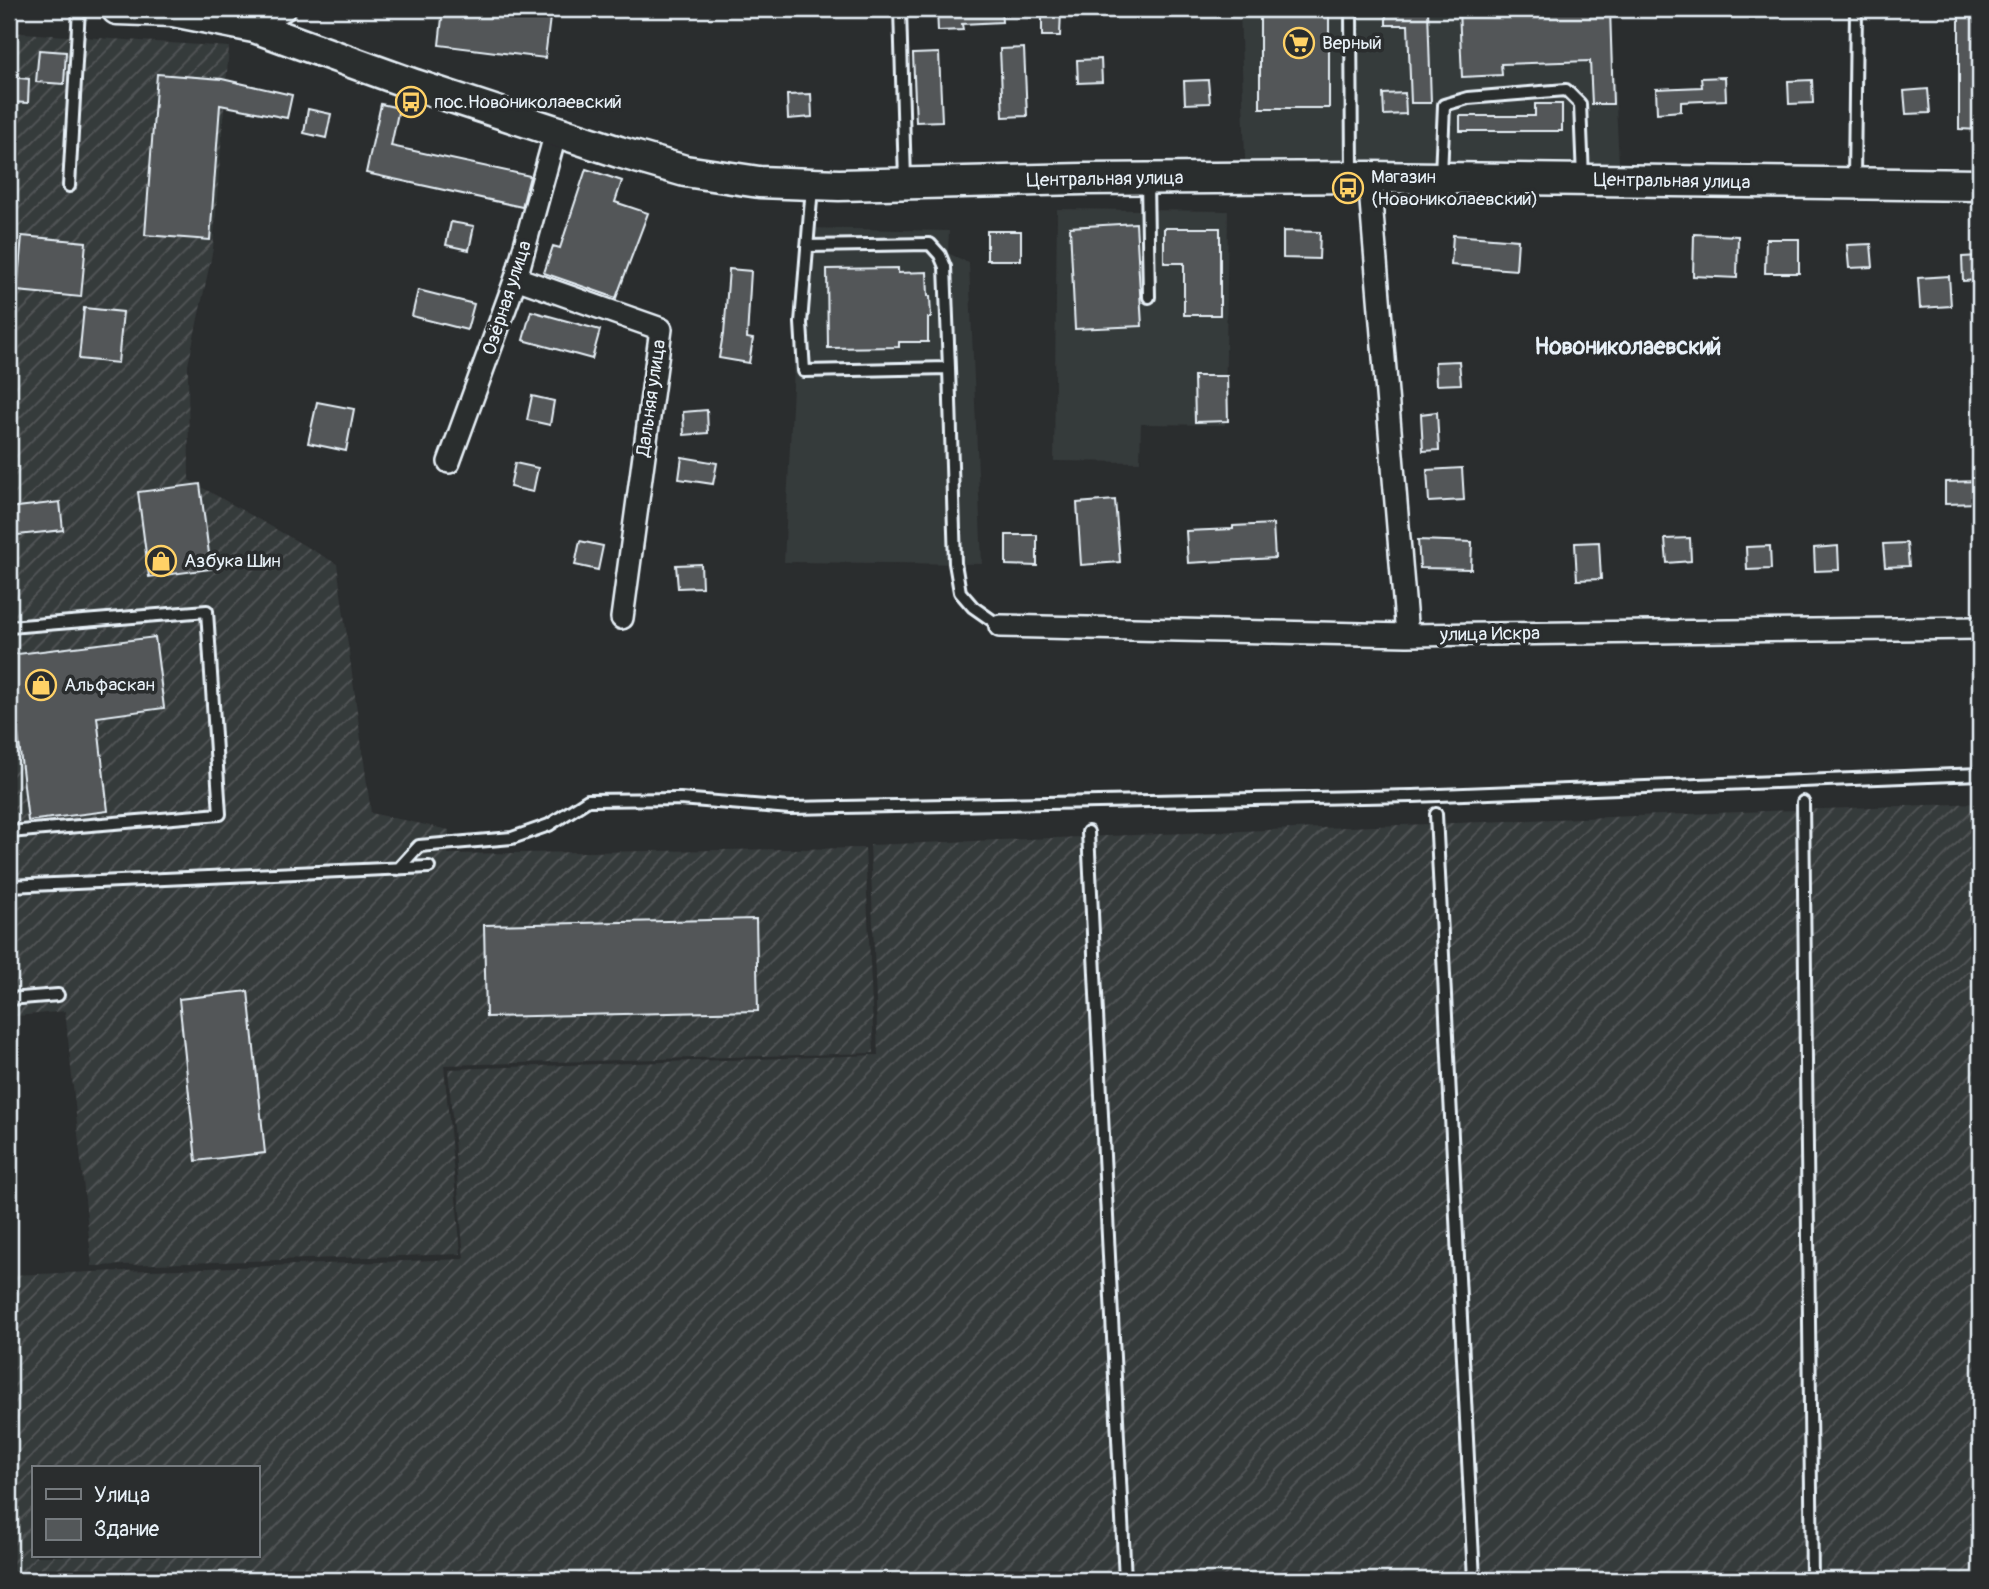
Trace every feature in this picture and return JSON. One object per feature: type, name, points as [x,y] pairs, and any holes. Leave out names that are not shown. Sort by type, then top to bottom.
[{"type":"main road","name":"Центральная улица","points":[[117,9],[173,11],[254,27],[415,85],[685,172],[759,183],[839,185],[1361,177],[1980,186]]},
{"type":"street","points":[[254,27],[285,9]]},
{"type":"street","name":"Озёрная улица","points":[[449,462],[516,278],[556,132]]},
{"type":"street","points":[[1361,177],[1407,635]]},
{"type":"street","name":"Дальняя улица","points":[[516,278],[660,329],[622,618]]},
{"type":"street","name":"улица Искра","points":[[1000,626],[1407,635],[1980,628]]},
{"type":"lane","points":[[69,186],[79,9]]},
{"type":"lane","points":[[900,9],[905,183]]},
{"type":"lane","points":[[1351,9],[1361,177]]},
{"type":"lane","points":[[1854,183],[1856,9]]},
{"type":"lane","points":[[1441,178],[1444,105],[1468,98],[1566,90],[1580,104],[1583,180]]},
{"type":"lane","points":[[1147,179],[1149,297]]},
{"type":"lane","points":[[812,184],[802,323],[804,371],[949,369]]},
{"type":"lane","points":[[807,246],[930,244],[940,255],[945,267],[955,563],[960,592],[973,607],[1000,626]]},
{"type":"lane","points":[[9,627],[207,611],[220,814],[9,832]]},
{"type":"lane","points":[[398,869],[419,846],[512,838],[549,825],[587,800],[680,799],[803,808],[1413,796],[1980,774]]},
{"type":"lane","points":[[1803,802],[1812,1580]]},
{"type":"lane","points":[[1436,814],[1474,1580]]},
{"type":"lane","points":[[1088,832],[1125,1580]]},
{"type":"lane","points":[[9,886],[429,867]]},
{"type":"lane","points":[[9,999],[58,995]]},
{"type":"shaded area","points":[[1240,9],[1611,9],[1619,163],[1245,160]]},
{"type":"shaded area","points":[[9,32],[229,47],[213,249],[188,365],[189,480],[337,564],[371,813],[449,830],[448,854],[865,848],[874,1053],[444,1065],[461,1254],[92,1266],[65,1011],[9,1017]]},
{"type":"shaded area","points":[[1057,209],[1228,211],[1225,425],[1141,424],[1140,462],[1054,461]]},
{"type":"shaded area","points":[[801,230],[949,231],[948,253],[969,263],[982,564],[784,562]]},
{"type":"shaded area","points":[[1980,803],[1980,1580],[9,1580],[9,1275],[464,1259],[448,1069],[878,1055],[870,845]]},
{"type":"building","points":[[443,9],[513,18],[514,9],[551,9],[545,58],[439,45]]},
{"type":"building","points":[[937,9],[1001,9],[1002,22],[962,24],[963,30],[938,31]]},
{"type":"building","points":[[1042,9],[1061,9],[1060,36],[1042,36]]},
{"type":"building","points":[[1260,9],[1329,9],[1329,108],[1260,108]]},
{"type":"building","points":[[1386,9],[1428,9],[1431,103],[1411,103],[1408,25],[1386,25]]},
{"type":"building","points":[[1459,9],[1610,9],[1613,104],[1592,104],[1590,61],[1501,64],[1502,75],[1462,77]]},
{"type":"building","points":[[1959,9],[1980,9],[1980,130],[1959,129]]},
{"type":"building","points":[[1024,48],[1027,116],[1003,117],[1000,49]]},
{"type":"building","points":[[39,50],[66,52],[64,84],[36,82]]},
{"type":"building","points":[[939,53],[942,121],[916,122],[913,54]]},
{"type":"building","points":[[1101,59],[1102,82],[1078,83],[1077,60]]},
{"type":"building","points":[[157,74],[222,79],[292,95],[287,118],[220,105],[210,240],[145,235]]},
{"type":"building","points":[[9,77],[29,79],[28,103],[9,102]]},
{"type":"building","points":[[1725,77],[1726,100],[1681,102],[1681,111],[1657,113],[1656,89],[1702,87],[1701,78]]},
{"type":"building","points":[[1208,80],[1210,103],[1185,104],[1184,81]]},
{"type":"building","points":[[1812,80],[1813,103],[1789,104],[1788,81]]},
{"type":"building","points":[[1928,89],[1930,113],[1906,114],[1904,91]]},
{"type":"building","points":[[1405,93],[1406,114],[1384,115],[1383,94]]},
{"type":"building","points":[[811,94],[812,117],[788,119],[787,95]]},
{"type":"building","points":[[381,104],[399,108],[391,146],[530,176],[522,207],[366,173]]},
{"type":"building","points":[[1535,104],[1562,104],[1562,131],[1460,131],[1460,116],[1535,116]]},
{"type":"building","points":[[308,109],[331,114],[326,138],[304,133]]},
{"type":"building","points":[[586,169],[622,181],[615,202],[648,213],[616,298],[544,273],[553,246],[560,248]]},
{"type":"building","points":[[451,222],[474,226],[469,250],[446,245]]},
{"type":"building","points":[[1136,223],[1142,326],[1075,329],[1070,227]]},
{"type":"building","points":[[1164,228],[1220,228],[1220,315],[1184,315],[1184,263],[1164,263]]},
{"type":"building","points":[[987,231],[1021,231],[1021,260],[987,260]]},
{"type":"building","points":[[1283,231],[1320,232],[1319,259],[1283,258]]},
{"type":"building","points":[[1694,234],[1738,236],[1737,278],[1693,276]]},
{"type":"building","points":[[1453,235],[1518,240],[1516,270],[1451,265]]},
{"type":"building","points":[[22,236],[86,242],[81,297],[17,291]]},
{"type":"building","points":[[1766,239],[1799,239],[1799,273],[1765,273]]},
{"type":"building","points":[[1871,244],[1873,267],[1849,268],[1847,245]]},
{"type":"building","points":[[1980,256],[1980,280],[1963,281],[1962,257]]},
{"type":"building","points":[[898,268],[898,273],[927,272],[931,318],[928,318],[928,342],[899,342],[899,347],[828,348],[827,269]]},
{"type":"building","points":[[729,269],[751,271],[747,338],[753,339],[749,363],[719,358],[724,334]]},
{"type":"building","points":[[1949,276],[1951,306],[1920,308],[1918,278]]},
{"type":"building","points":[[418,290],[474,304],[467,330],[412,316]]},
{"type":"building","points":[[84,308],[123,312],[118,363],[79,359]]},
{"type":"building","points":[[531,311],[600,330],[592,359],[523,340]]},
{"type":"building","points":[[1459,361],[1461,384],[1436,385],[1435,362]]},
{"type":"building","points":[[1194,376],[1227,376],[1228,421],[1195,422]]},
{"type":"building","points":[[532,396],[554,401],[550,425],[527,420]]},
{"type":"building","points":[[317,402],[354,409],[346,451],[308,443]]},
{"type":"building","points":[[707,410],[708,433],[684,435],[683,412]]},
{"type":"building","points":[[1437,412],[1439,450],[1423,451],[1421,414]]},
{"type":"building","points":[[682,457],[717,463],[713,484],[679,479]]},
{"type":"building","points":[[515,463],[538,468],[533,492],[510,487]]},
{"type":"building","points":[[1462,468],[1464,500],[1429,502],[1427,470]]},
{"type":"building","points":[[1980,481],[1980,503],[1945,504],[1945,482]]},
{"type":"building","points":[[200,484],[211,569],[149,577],[138,492]]},
{"type":"building","points":[[1115,500],[1120,562],[1081,565],[1077,503]]},
{"type":"building","points":[[60,502],[63,530],[9,536],[9,508]]},
{"type":"building","points":[[1273,524],[1275,558],[1188,563],[1186,531]]},
{"type":"building","points":[[1006,535],[1037,535],[1037,566],[1006,565]]},
{"type":"building","points":[[1690,538],[1691,561],[1667,563],[1665,539]]},
{"type":"building","points":[[1418,540],[1472,542],[1471,569],[1420,568]]},
{"type":"building","points":[[580,541],[603,546],[598,570],[575,565]]},
{"type":"building","points":[[1599,542],[1601,579],[1577,580],[1575,543]]},
{"type":"building","points":[[1907,543],[1909,566],[1885,567],[1883,544]]},
{"type":"building","points":[[1770,546],[1771,569],[1747,570],[1746,547]]},
{"type":"building","points":[[1838,546],[1839,570],[1815,571],[1814,548]]},
{"type":"building","points":[[701,564],[702,587],[678,588],[676,565]]},
{"type":"building","points":[[155,637],[164,708],[97,717],[108,811],[28,821],[9,655]]},
{"type":"building","points":[[756,919],[758,1011],[486,1017],[484,925]]},
{"type":"building","points":[[248,991],[265,1153],[196,1161],[179,999]]},
{"type":"place","name":"Верный","points":[[1299,43]]},
{"type":"place","name":"пос.Новониколаевский","points":[[411,102]]},
{"type":"place","name":"Магазин (Новониколаевский)","points":[[1348,188]]},
{"type":"place","name":"Азбука Шин","points":[[161,561]]},
{"type":"place","name":"Альфаскан","points":[[41,685]]},
{"type":"district","name":"Новониколаевский","points":[[1628,346]]}]
